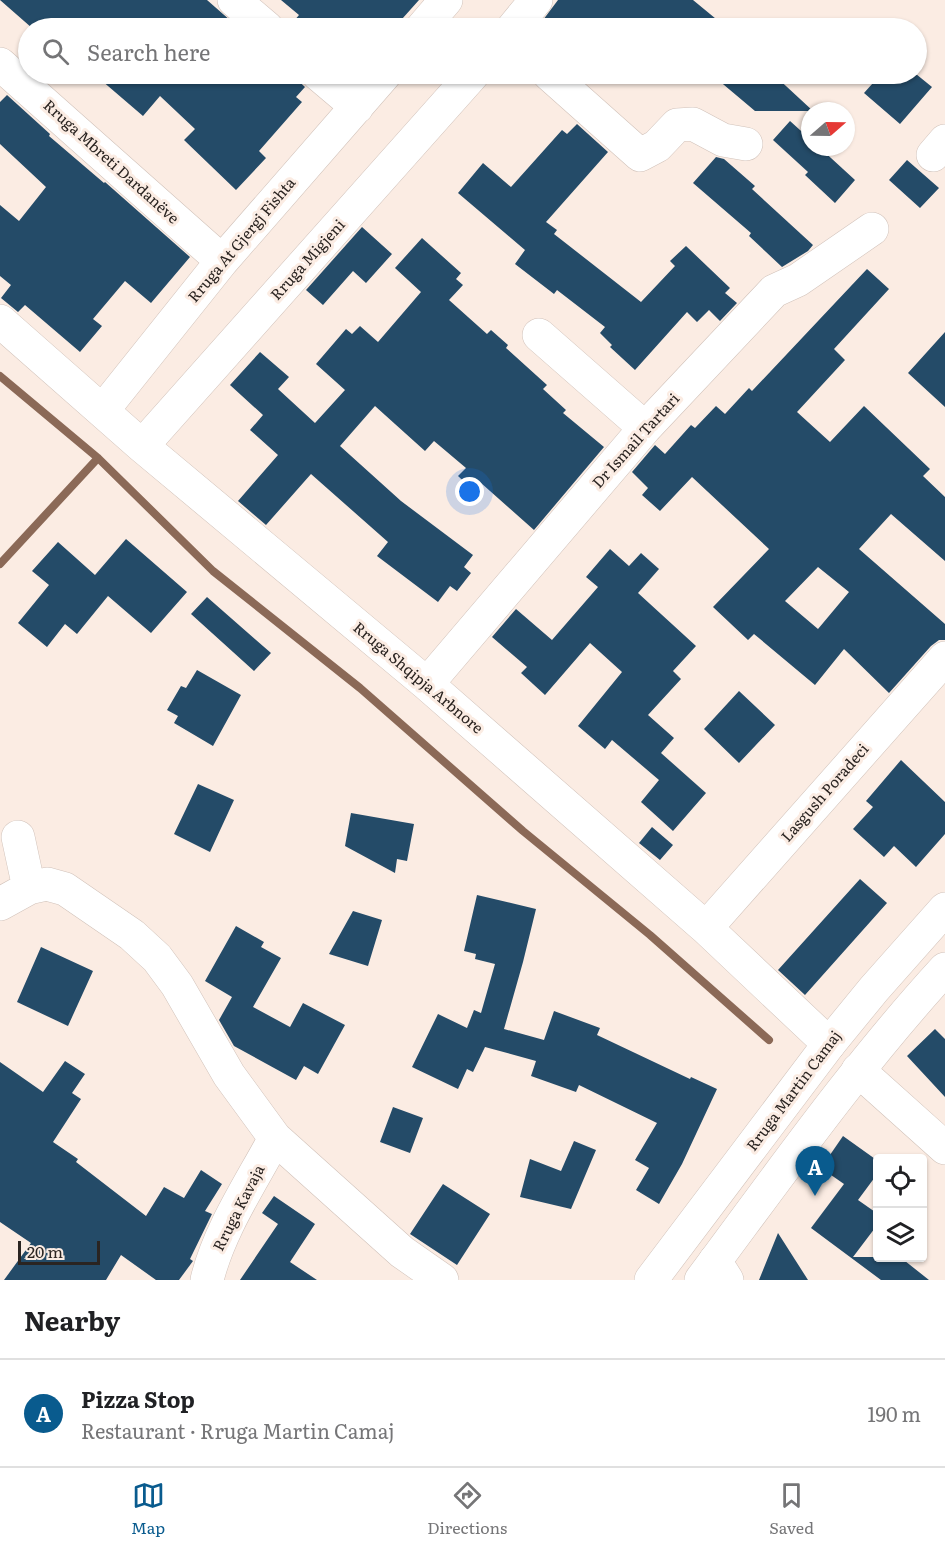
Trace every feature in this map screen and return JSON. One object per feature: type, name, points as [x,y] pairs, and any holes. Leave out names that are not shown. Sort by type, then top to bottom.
[{"type":"main road","points":[[234,0],[255,18]]},
{"type":"main road","points":[[431,18],[446,0]]},
{"type":"main road","points":[[521,18],[536,0]]},
{"type":"main road","name":"Rruga Mbreti Dardanëve","points":[[0,64],[18,80]]},
{"type":"main road","name":"Rruga Mbreti Dardanëve","points":[[23,84],[222,261]]},
{"type":"main road","points":[[330,84],[357,107]]},
{"type":"main road","name":"Rruga At Gjergj Fishta","points":[[103,410],[222,261],[377,84]]},
{"type":"main road","name":"Rruga Migjeni","points":[[142,446],[464,84]]},
{"type":"main road","points":[[560,84],[640,155],[657,146],[677,125],[693,124],[723,140],[746,144]]},
{"type":"main road","name":"Dr Ismail Tartari","points":[[427,684],[645,428],[774,291],[798,280],[872,229]]},
{"type":"main road","name":"Rruga Shqipja Arbnore","points":[[0,321],[142,446],[427,684],[706,928],[830,1044]]},
{"type":"main road","points":[[539,335],[645,428]]},
{"type":"main road","name":"Lasgush Poradeci","points":[[706,928],[945,658]]},
{"type":"main road","points":[[18,837],[29,888]]},
{"type":"main road","points":[[0,904],[29,888],[47,884],[65,890],[115,922],[157,958],[177,984],[229,1075],[275,1138],[402,1252],[442,1280]]},
{"type":"main road","name":"Rruga Martin Camaj","points":[[651,1280],[830,1044],[874,989],[945,909]]},
{"type":"main road","points":[[714,1274],[858,1070],[905,1012],[945,969]]},
{"type":"main road","points":[[858,1070],[945,1148]]},
{"type":"main road","name":"Rruga Kavaja","points":[[207,1280],[229,1224],[275,1138]]},
{"type":"building","points":[[0,0],[207,0],[228,18],[21,18]]},
{"type":"building","points":[[281,0],[419,0],[403,18],[296,18],[299,15]]},
{"type":"building","points":[[558,0],[693,0],[715,18],[544,18]]},
{"type":"building","points":[[927,83],[932,87],[900,124],[864,93],[872,84]]},
{"type":"building","points":[[106,84],[302,84],[305,87],[296,97],[302,102],[259,151],[266,158],[236,190],[184,140],[195,129],[160,96],[143,116]]},
{"type":"building","points":[[723,84],[784,84],[803,102],[801,102],[801,111],[755,111]]},
{"type":"building","points":[[7,95],[50,134],[49,136],[190,257],[151,303],[125,281],[93,319],[102,326],[80,352],[25,305],[18,312],[1,298],[11,285],[0,276],[0,205],[19,221],[46,187],[0,144],[0,102]]},
{"type":"building","points":[[790,121],[801,131],[801,156],[829,156],[855,180],[835,203],[805,175],[808,172],[773,140]]},
{"type":"building","points":[[577,124],[608,152],[546,222],[557,230],[554,234],[641,302],[675,266],[670,261],[686,246],[730,288],[725,293],[737,303],[720,321],[709,310],[697,322],[687,312],[635,370],[610,347],[612,345],[600,333],[605,327],[557,290],[554,294],[515,264],[525,250],[458,193],[483,163],[511,187],[562,130],[567,134]]},
{"type":"building","points":[[716,157],[724,159],[755,186],[752,189],[813,245],[808,251],[782,267],[749,236],[751,233],[693,183]]},
{"type":"building","points":[[907,160],[939,188],[920,208],[889,180]]},
{"type":"building","points":[[362,227],[392,254],[366,283],[353,271],[323,305],[306,290]]},
{"type":"building","points":[[422,238],[461,273],[456,279],[463,285],[449,300],[487,334],[491,330],[508,345],[506,348],[547,385],[543,389],[566,410],[563,413],[604,447],[534,530],[481,483],[474,491],[458,476],[466,468],[434,441],[425,451],[375,406],[340,446],[401,501],[473,555],[464,567],[471,573],[457,591],[450,586],[438,602],[377,556],[388,542],[311,474],[266,525],[238,501],[278,455],[250,430],[263,415],[230,385],[260,352],[289,377],[278,389],[315,423],[345,390],[316,364],[346,329],[352,334],[360,326],[378,342],[421,292],[395,268]]},
{"type":"building","points":[[867,269],[889,289],[834,349],[845,360],[797,412],[830,442],[864,406],[930,469],[923,476],[945,497],[945,561],[891,514],[859,549],[945,624],[945,640],[939,640],[931,646],[889,693],[844,649],[815,685],[754,634],[748,640],[713,607],[769,549],[692,477],[660,511],[642,495],[648,488],[632,472],[655,445],[665,454],[691,425],[695,428],[716,406],[725,414],[749,388],[752,391]],"holes":[[[818,567],[849,592],[818,629],[785,601]]]},
{"type":"building","points":[[945,332],[945,407],[908,373]]},
{"type":"building","points":[[126,539],[187,592],[151,633],[108,596],[77,634],[65,624],[47,647],[18,623],[49,585],[32,571],[58,542],[95,575]]},
{"type":"building","points":[[610,549],[629,566],[641,553],[659,569],[638,593],[696,646],[673,671],[681,679],[648,715],[674,738],[661,753],[706,793],[673,831],[641,802],[659,780],[612,740],[605,749],[578,726],[622,672],[590,643],[545,695],[521,673],[527,667],[492,637],[516,609],[552,640],[598,587],[586,577]]},
{"type":"building","points":[[207,597],[271,653],[254,671],[191,614]]},
{"type":"building","points":[[197,670],[241,695],[213,746],[174,723],[178,716],[167,710],[181,686],[186,688]]},
{"type":"building","points":[[739,691],[775,725],[739,763],[704,729]]},
{"type":"building","points":[[901,760],[945,802],[945,834],[916,867],[894,846],[884,857],[853,829],[873,807],[866,801]]},
{"type":"building","points":[[198,784],[234,800],[210,852],[174,834]]},
{"type":"building","points":[[351,813],[414,824],[407,861],[397,859],[395,873],[345,846]]},
{"type":"building","points":[[652,827],[673,845],[660,860],[639,843]]},
{"type":"building","points":[[860,879],[887,903],[805,995],[778,970]]},
{"type":"building","points":[[477,895],[536,909],[504,1029],[544,1040],[554,1011],[600,1028],[597,1035],[690,1079],[691,1077],[717,1089],[682,1164],[659,1204],[636,1190],[649,1168],[635,1160],[657,1123],[579,1085],[576,1092],[531,1076],[536,1061],[485,1047],[473,1072],[467,1069],[458,1089],[412,1067],[438,1014],[467,1028],[474,1010],[481,1013],[495,964],[475,959],[476,954],[464,951]]},
{"type":"building","points":[[353,911],[382,920],[368,966],[329,954]]},
{"type":"building","points":[[236,926],[264,942],[261,947],[281,958],[253,1007],[290,1027],[303,1003],[345,1025],[318,1074],[304,1066],[296,1080],[234,1046],[219,1020],[232,997],[205,981]]},
{"type":"building","points":[[41,947],[93,971],[68,1026],[17,1002]]},
{"type":"building","points":[[935,1029],[945,1039],[945,1097],[907,1056]]},
{"type":"building","points":[[65,1061],[85,1074],[72,1093],[81,1099],[53,1142],[78,1159],[76,1162],[146,1216],[164,1187],[184,1198],[201,1170],[222,1184],[205,1211],[212,1214],[190,1259],[193,1261],[179,1280],[156,1280],[121,1255],[106,1280],[4,1280],[31,1243],[0,1222],[0,1062],[43,1092]]},
{"type":"building","points":[[393,1107],[423,1118],[410,1153],[380,1142]]},
{"type":"building","points":[[843,1136],[873,1157],[873,1180],[858,1200],[873,1210],[873,1231],[853,1257],[873,1257],[873,1262],[906,1262],[929,1280],[881,1280],[811,1228],[844,1184],[821,1168]]},
{"type":"building","points":[[574,1141],[596,1150],[571,1209],[520,1197],[530,1159],[561,1171]]},
{"type":"building","points":[[443,1184],[490,1214],[457,1265],[410,1234]]},
{"type":"building","points":[[274,1196],[315,1224],[290,1262],[317,1280],[240,1280],[278,1224],[262,1213]]},
{"type":"building","points":[[778,1233],[808,1280],[759,1280]]},
{"type":"waterway","points":[[0,376],[98,458],[213,571],[360,688],[523,831],[650,935],[769,1040]]},
{"type":"waterway","points":[[0,564],[98,458]]},
{"type":"place","name":"Pizza Stop","points":[[815,1196]]}]
